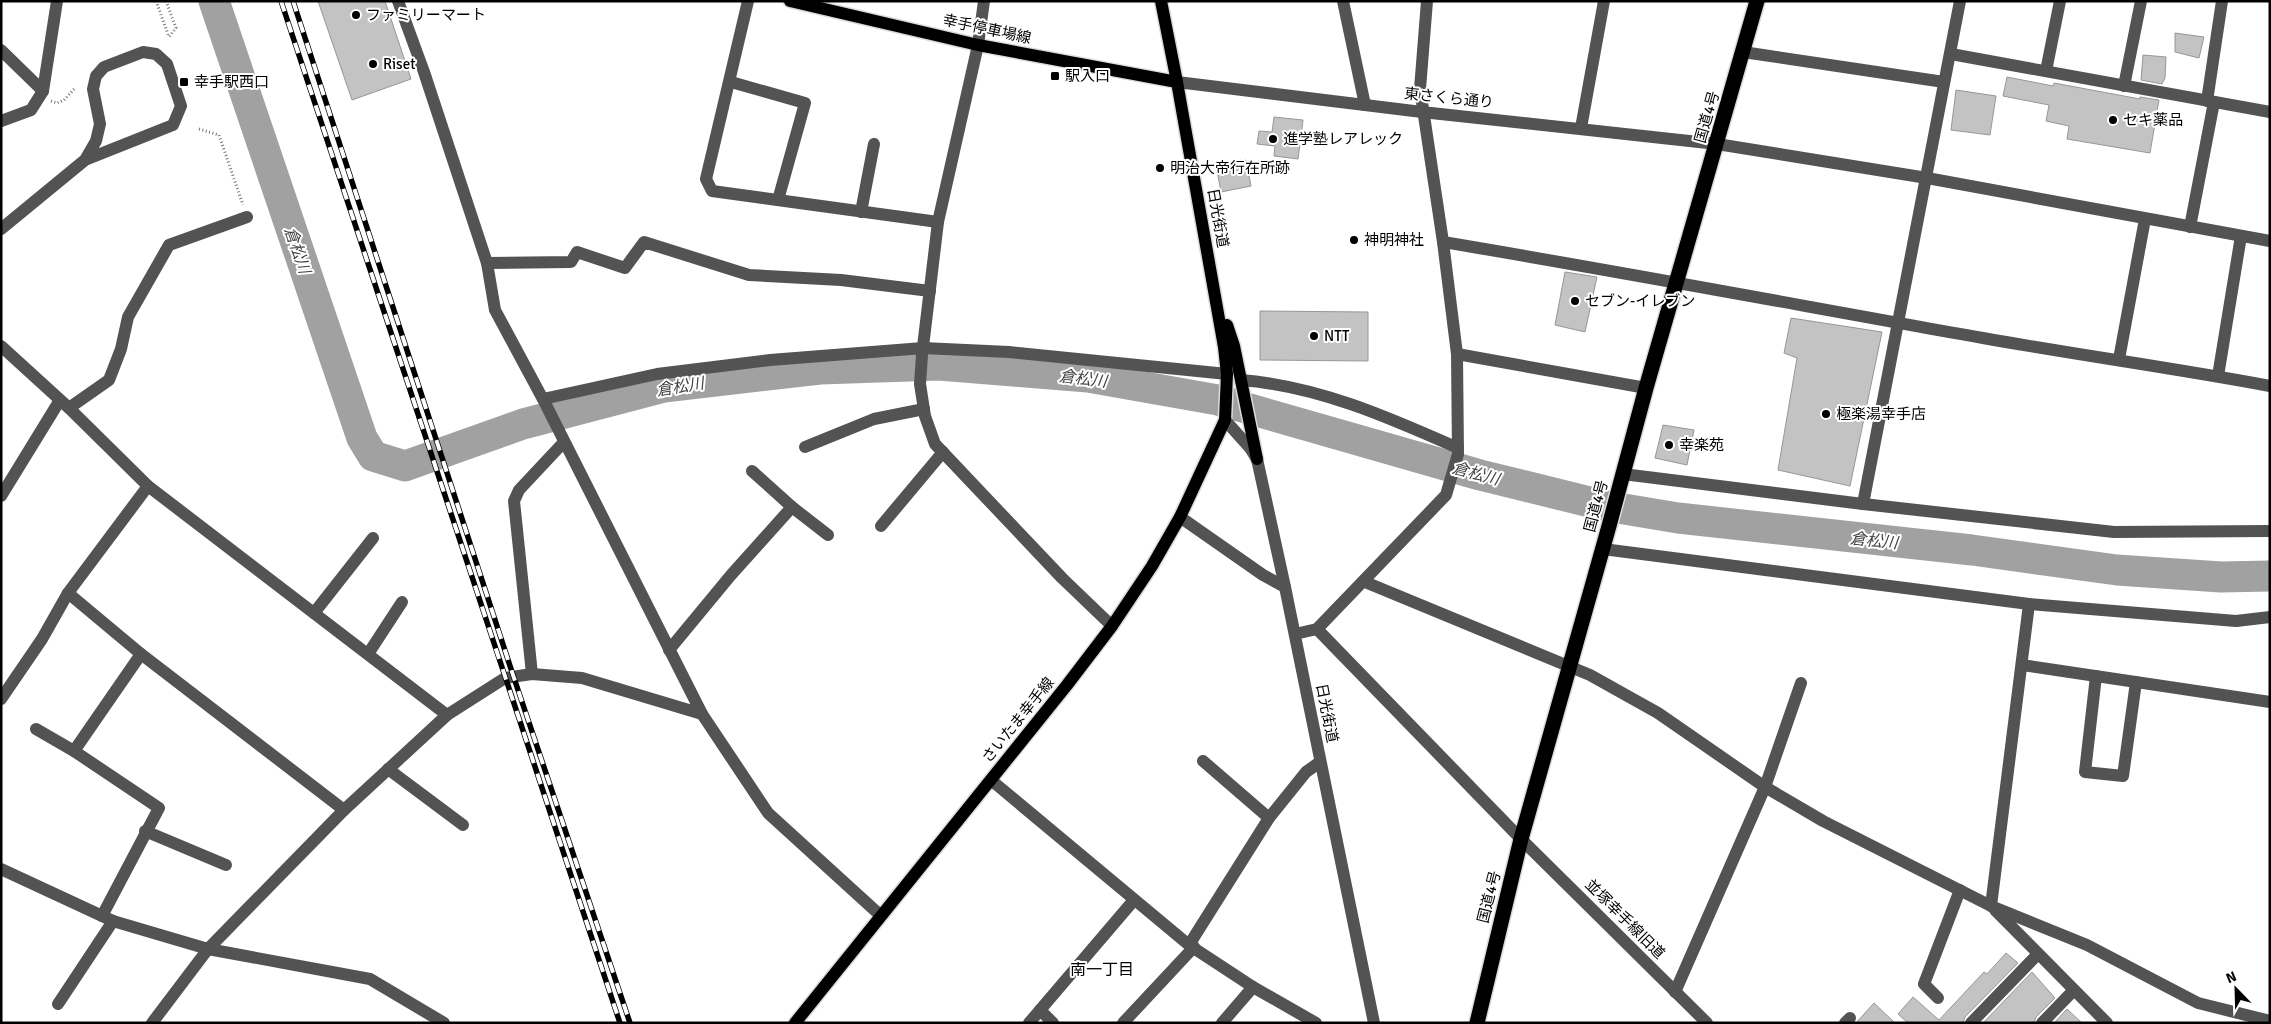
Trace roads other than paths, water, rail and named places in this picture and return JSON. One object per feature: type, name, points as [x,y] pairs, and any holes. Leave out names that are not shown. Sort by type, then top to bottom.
[{"type":"highway","name":"国道4号","points":[[1477,1023],[1521,839],[1603,549],[1646,388],[1757,1]]},
{"type":"main road","name":"幸手停車場線","points":[[790,1],[978,45],[1177,82]]},
{"type":"main road","name":"日光街道","points":[[1161,1],[1211,270],[1227,379],[1225,416]]},
{"type":"main road","points":[[1211,270],[1234,346],[1257,459]]},
{"type":"main road","name":"さいたま幸手線","points":[[795,1023],[991,780],[1112,626],[1152,566],[1180,517],[1225,416]]},
{"type":"street","points":[[1,121],[31,110],[43,91],[57,1]]},
{"type":"street","points":[[398,1],[424,72],[487,263],[495,310],[544,401],[702,714],[768,813],[880,916]]},
{"type":"street","points":[[748,1],[731,82],[706,179],[712,191],[938,222]]},
{"type":"street","points":[[984,1],[978,45],[938,222],[922,352],[920,384],[924,409],[935,444],[1062,578],[1112,626]]},
{"type":"street","points":[[1343,1],[1365,105]]},
{"type":"street","points":[[1295,634],[1317,629],[1446,495],[1458,451],[1457,354],[1443,242],[1420,89],[1427,1]]},
{"type":"street","points":[[1581,128],[1604,1]]},
{"type":"street","points":[[1863,504],[1960,1]]},
{"type":"street","points":[[2046,71],[2060,1]]},
{"type":"street","points":[[2124,86],[2141,1]]},
{"type":"street","points":[[2190,227],[2211,101],[2222,1]]},
{"type":"street","points":[[1,50],[43,91]]},
{"type":"street","points":[[1,229],[85,160],[173,124],[181,106],[167,64],[156,54],[143,52],[104,67],[96,76],[93,89],[100,124],[96,141],[85,160]]},
{"type":"street","points":[[1743,52],[1944,82]]},
{"type":"street","points":[[1951,54],[2270,112]]},
{"type":"street","points":[[731,82],[805,103],[778,200]]},
{"type":"street","name":"東さくら通り","points":[[1177,82],[1422,112],[1717,144],[1927,178],[2270,241]]},
{"type":"street","points":[[861,212],[874,144]]},
{"type":"street","points":[[1,496],[64,404],[109,380],[121,350],[128,317],[168,245],[248,217]]},
{"type":"street","points":[[2119,359],[2145,219]]},
{"type":"street","points":[[2218,376],[2241,236]]},
{"type":"street","points":[[487,263],[571,262],[577,252],[625,268],[644,242],[749,276],[841,280],[930,291]]},
{"type":"street","points":[[1443,242],[1677,282],[1899,323],[2270,386]]},
{"type":"street","points":[[1,346],[148,486],[447,715]]},
{"type":"street","points":[[544,401],[657,374],[770,360],[922,352],[1009,352],[1227,379]]},
{"type":"street","points":[[1457,354],[1646,388]]},
{"type":"street","points":[[1241,382],[1265,382],[1329,396],[1389,417],[1458,451]]},
{"type":"street","points":[[805,447],[874,419],[924,409]]},
{"type":"street","name":"日光街道","points":[[1225,416],[1257,459],[1286,587],[1374,1023]]},
{"type":"street","points":[[532,674],[514,502],[519,490],[564,442]]},
{"type":"street","points":[[881,526],[943,452]]},
{"type":"street","points":[[752,471],[792,507],[828,535]]},
{"type":"street","points":[[1621,481],[1863,504],[2114,532],[2270,531]]},
{"type":"street","points":[[1,699],[42,639],[68,593],[148,486]]},
{"type":"street","points":[[670,650],[731,575],[792,507]]},
{"type":"street","points":[[1180,517],[1263,575],[1286,587]]},
{"type":"street","points":[[314,613],[373,538]]},
{"type":"street","points":[[1603,549],[2029,604],[2236,621],[2270,617]]},
{"type":"street","points":[[1364,582],[1570,665],[1658,713],[1765,788],[1823,821],[1991,906],[2087,945],[2198,1002],[2270,1021]]},
{"type":"street","points":[[68,593],[141,654],[344,810]]},
{"type":"street","points":[[368,654],[402,602]]},
{"type":"street","points":[[1991,906],[2029,604]]},
{"type":"street","name":"並塚幸手線旧道","points":[[1317,629],[1521,839],[1707,1023]]},
{"type":"street","points":[[74,751],[141,654]]},
{"type":"street","points":[[2022,665],[2270,702]]},
{"type":"street","points":[[152,1023],[208,949],[344,810],[447,715],[505,678],[532,674],[582,678],[702,714]]},
{"type":"street","points":[[2096,676],[2085,772],[2123,776],[2136,682]]},
{"type":"street","points":[[1675,992],[1765,788],[1801,683]]},
{"type":"street","points":[[36,729],[74,751],[159,808],[145,831],[108,918],[58,1004]]},
{"type":"street","points":[[1203,761],[1269,818]]},
{"type":"street","points":[[1123,1023],[1191,946],[1269,818],[1306,772],[1320,762]]},
{"type":"street","points":[[388,770],[463,824]]},
{"type":"street","points":[[991,780],[1191,946],[1253,987],[1316,1023]]},
{"type":"street","points":[[145,831],[226,865]]},
{"type":"street","points":[[1,869],[108,918],[208,949],[370,979],[442,1022]]},
{"type":"street","points":[[1938,998],[1924,984],[1960,890]]},
{"type":"street","points":[[1029,1023],[1134,900]]},
{"type":"street","points":[[1991,906],[2107,1023]]},
{"type":"street","points":[[1971,1023],[2038,954]]},
{"type":"street","points":[[1222,1023],[1253,987]]},
{"type":"street","points":[[2042,1023],[2074,990]]},
{"type":"street","points":[[1040,1010],[1053,1023]]},
{"type":"waterway","name":"倉松川","points":[[214,1],[362,438],[373,456],[405,466],[523,424],[664,387],[820,369],[939,365],[1088,377],[1218,400],[1480,475],[1606,506],[1678,518],[1972,550],[2117,570],[2221,577],[2270,576]]},
{"type":"railway","points":[[281,1],[620,1023]]},
{"type":"railway","points":[[293,1],[513,675],[630,1023]]},
{"type":"place","name":"ファミリーマート","points":[[356,15]]},
{"type":"place","name":"Riset","points":[[373,64]]},
{"type":"place","name":"駅入口","points":[[1055,76]]},
{"type":"place","name":"幸手駅西口","points":[[184,82]]},
{"type":"place","name":"セキ薬品","points":[[2113,120]]},
{"type":"place","name":"進学塾レアレック","points":[[1273,139]]},
{"type":"place","name":"明治大帝行在所跡","points":[[1160,168]]},
{"type":"place","name":"神明神社","points":[[1354,240]]},
{"type":"place","name":"セブン-イレブン","points":[[1575,301]]},
{"type":"place","name":"NTT","points":[[1314,336]]},
{"type":"place","name":"極楽湯幸手店","points":[[1826,414]]},
{"type":"place","name":"幸楽苑","points":[[1669,445]]},
{"type":"district","name":"南一丁目","points":[[1102,969]]}]
